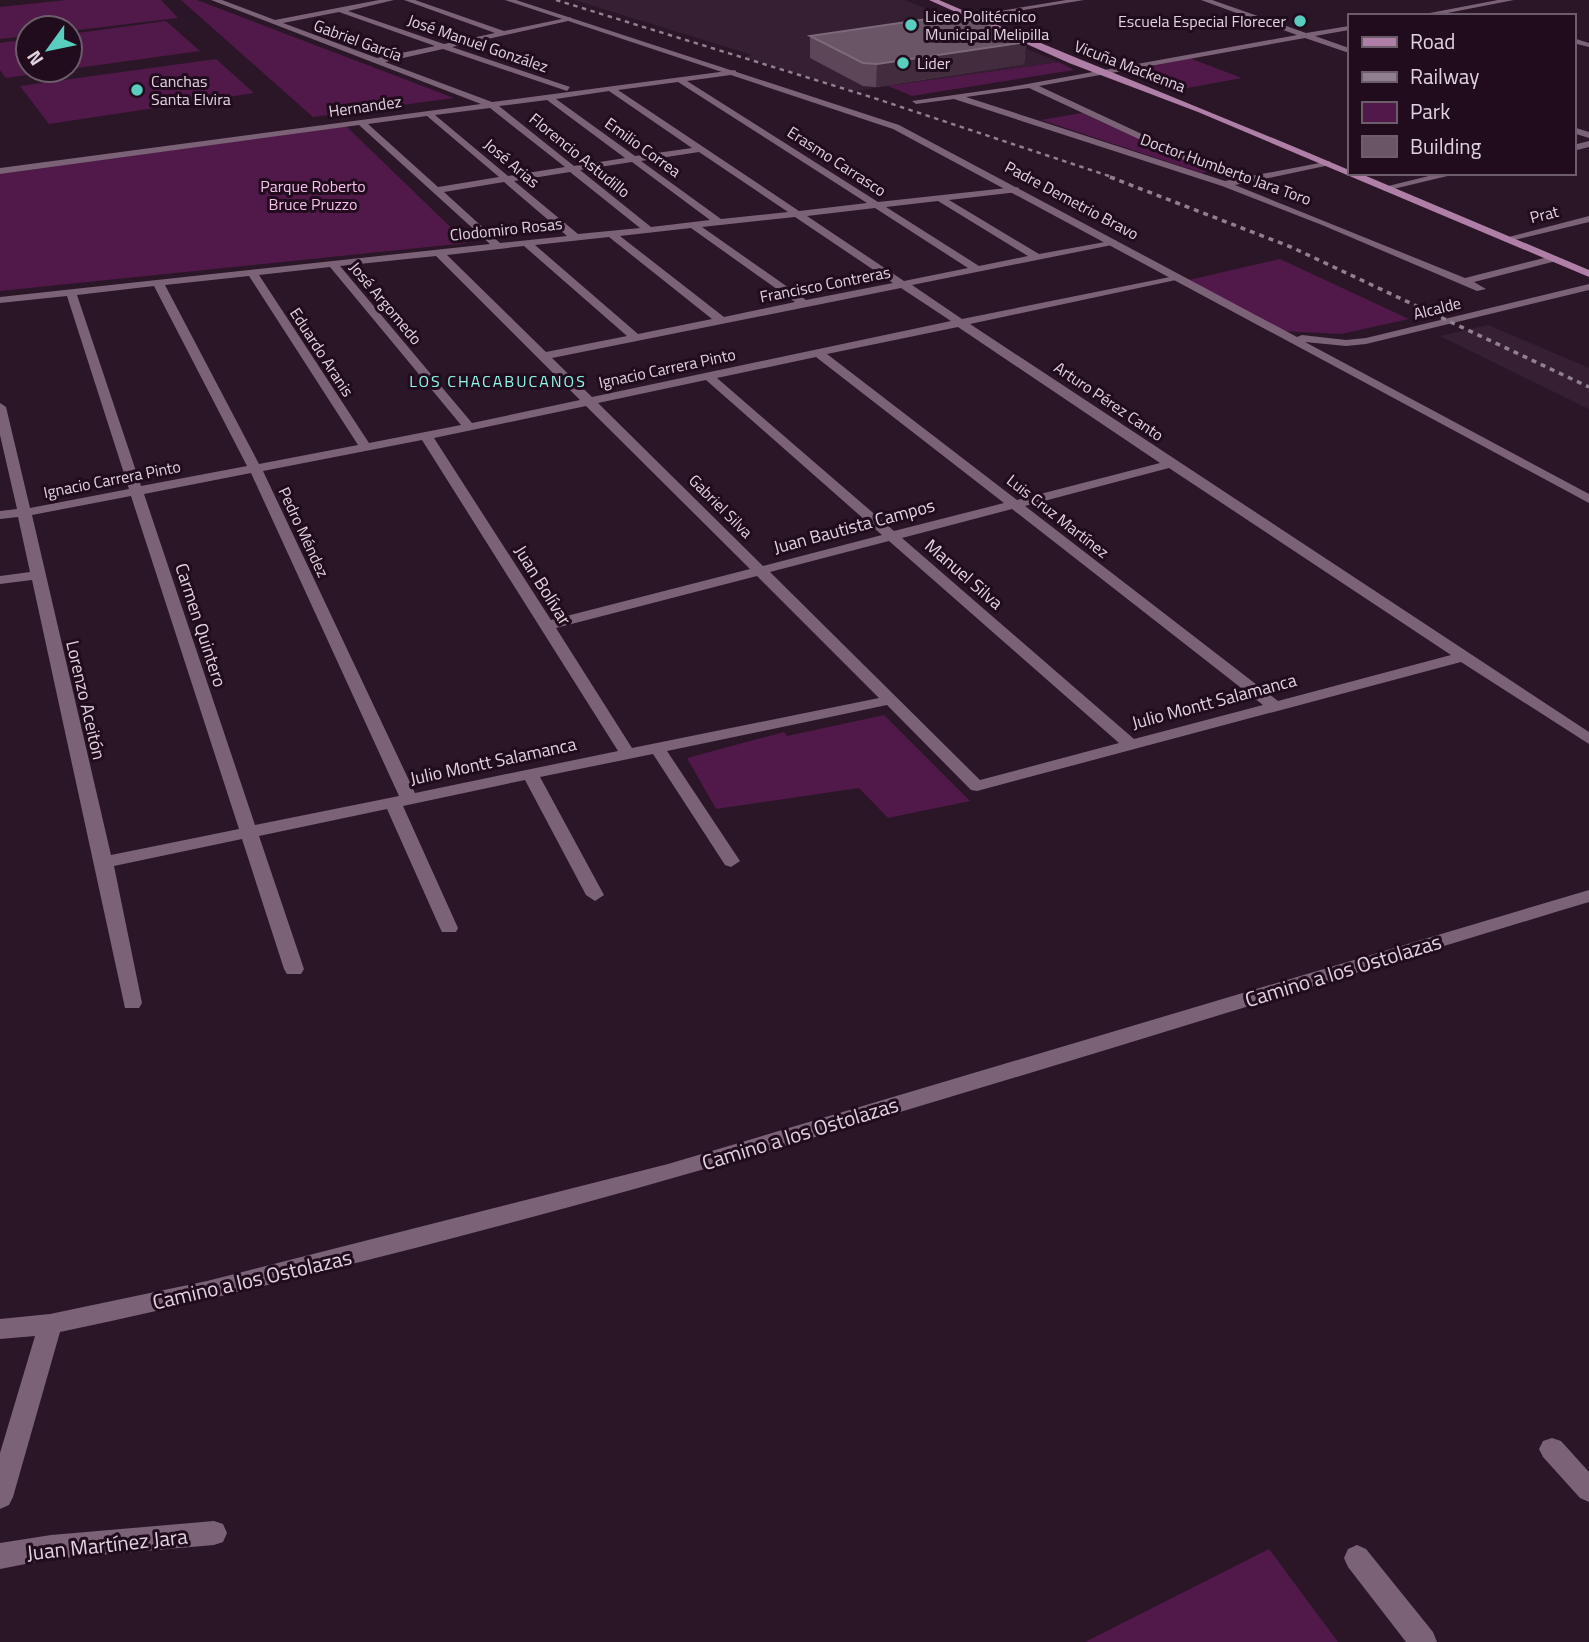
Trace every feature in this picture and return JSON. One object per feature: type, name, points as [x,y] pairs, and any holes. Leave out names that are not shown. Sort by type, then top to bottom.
[{"type":"main road","name":"Vicuña Mackenna","points":[[933,0],[968,17],[1348,172]]},
{"type":"main road","name":"Vicuña Mackenna","points":[[939,0],[1111,68],[1201,110]]},
{"type":"main road","name":"Vicuña Mackenna","points":[[1355,175],[1589,274]]},
{"type":"street","name":"Gabriel García","points":[[215,0],[487,102]]},
{"type":"street","points":[[273,23],[390,0]]},
{"type":"street","points":[[408,0],[504,33]]},
{"type":"street","name":"Padre Demetrio Bravo","points":[[509,0],[896,127],[1589,499]]},
{"type":"street","points":[[968,17],[1080,0]]},
{"type":"street","points":[[1205,0],[1348,51]]},
{"type":"street","points":[[1441,0],[1484,13]]},
{"type":"street","points":[[1430,14],[1510,0]]},
{"type":"street","name":"José Manuel González","points":[[340,10],[567,89]]},
{"type":"street","points":[[375,61],[568,19]]},
{"type":"street","points":[[916,101],[1030,85],[1111,68],[1348,27]]},
{"type":"street","name":"Hernandez","points":[[0,172],[428,113],[567,89],[720,68]]},
{"type":"street","name":"Hernandez","points":[[0,165],[735,72]]},
{"type":"street","name":"Erasmo Carrasco","points":[[680,80],[977,269]]},
{"type":"street","points":[[1030,85],[1237,181]]},
{"type":"street","name":"Arturo Pérez Canto","points":[[611,89],[1171,464],[1589,739]]},
{"type":"street","name":"Doctor Humberto Jara Toro","points":[[954,96],[1225,184],[1326,223],[1481,289]]},
{"type":"street","name":"Emilio Correa","points":[[548,97],[719,222]]},
{"type":"street","name":"Florencio Astudillo","points":[[487,102],[649,230]]},
{"type":"street","points":[[1070,112],[1083,110]]},
{"type":"street","name":"José Arias","points":[[428,113],[576,238]]},
{"type":"street","points":[[1030,120],[1057,115]]},
{"type":"street","points":[[361,122],[498,246]]},
{"type":"street","points":[[436,190],[701,149]]},
{"type":"street","points":[[1225,184],[1327,163]]},
{"type":"street","points":[[1385,188],[1446,175]]},
{"type":"street","name":"Clodomiro Rosas","points":[[0,300],[1016,190]]},
{"type":"street","points":[[939,198],[1037,257]]},
{"type":"street","name":"Prat","points":[[1506,239],[1589,219]]},
{"type":"street","points":[[693,225],[804,304]]},
{"type":"street","points":[[611,234],[722,321]]},
{"type":"street","name":"Francisco Contreras","points":[[545,356],[1112,242]]},
{"type":"street","points":[[526,243],[636,338]]},
{"type":"street","name":"Gabriel Silva","points":[[439,253],[977,786]]},
{"type":"street","points":[[1463,282],[1552,259]]},
{"type":"street","name":"José Argomedo","points":[[333,264],[469,428]]},
{"type":"street","name":"Eduardo Aranis","points":[[252,273],[366,448]]},
{"type":"street","name":"Ignacio Carrera Pinto","points":[[0,515],[23,513],[469,428],[1175,277]]},
{"type":"street","name":"Pedro Méndez","points":[[158,283],[255,469],[401,801],[449,928]]},
{"type":"street","name":"Alcalde","points":[[1291,337],[1335,342],[1366,341],[1589,287]]},
{"type":"street","name":"Carmen Quintero","points":[[71,293],[294,969]]},
{"type":"street","name":"Alcalde","points":[[1329,359],[1589,293]]},
{"type":"street","name":"Luis Cruz Martínez","points":[[818,353],[1276,707]]},
{"type":"street","name":"Manuel Silva","points":[[709,377],[1131,745]]},
{"type":"street","name":"Lorenzo Aceitón","points":[[0,407],[104,862],[132,1003]]},
{"type":"street","name":"Juan Bolívar","points":[[426,436],[628,754]]},
{"type":"street","name":"Juan Bautista Campos","points":[[547,626],[1171,464]]},
{"type":"street","points":[[0,580],[37,575]]},
{"type":"street","name":"Julio Montt Salamanca","points":[[977,786],[1462,657]]},
{"type":"street","name":"Julio Montt Salamanca","points":[[104,862],[890,700]]},
{"type":"street","points":[[657,748],[731,861]]},
{"type":"street","points":[[530,774],[595,895]]},
{"type":"street","name":"Camino a los Ostolazas","points":[[0,1329],[50,1324],[207,1291],[668,1172],[1589,896]]},
{"type":"street","points":[[0,1497],[50,1324]]},
{"type":"street","points":[[1552,1449],[1589,1490]]},
{"type":"street","name":"Juan Martínez Jara","points":[[0,1556],[51,1548],[214,1534]]},
{"type":"street","points":[[1357,1558],[1423,1642]]},
{"type":"shaded area","points":[[574,0],[905,0],[1059,62],[854,91],[744,57],[752,55]]},
{"type":"shaded area","points":[[1488,325],[1589,368],[1589,409],[1440,336]]},
{"type":"green space","name":"Canchas Santa Elvira","points":[[67,0],[161,0],[178,18],[84,29],[84,14],[14,14],[14,38],[0,39],[0,7]]},
{"type":"green space","points":[[181,0],[197,0],[454,98],[313,117]]},
{"type":"green space","name":"Canchas Santa Elvira","points":[[166,21],[200,51],[84,67],[84,32]]},
{"type":"green space","points":[[14,41],[14,77],[6,78],[0,70],[0,43]]},
{"type":"green space","points":[[1184,56],[1242,78],[1182,89],[1125,67]]},
{"type":"green space","name":"Canchas Santa Elvira","points":[[216,59],[254,93],[49,124],[20,86],[84,84],[84,77]]},
{"type":"green space","points":[[1059,62],[1074,70],[912,96],[888,86]]},
{"type":"green space","points":[[1082,113],[1210,171],[1202,173],[1041,120]]},
{"type":"green space","name":"Parque Roberto Bruce Pruzzo","points":[[346,126],[467,243],[0,291],[0,174]]},
{"type":"green space","points":[[1280,259],[1409,319],[1341,334],[1278,331],[1180,282]]},
{"type":"green space","points":[[884,715],[970,801],[888,818],[859,788],[716,809],[687,758],[784,732],[787,736]]},
{"type":"green space","points":[[1269,1549],[1338,1642],[1085,1642]]},
{"type":"building","points":[[972,18],[1026,42],[877,64],[863,63],[810,36],[927,19],[936,23]]},
{"type":"railway","points":[[556,0],[874,98],[1115,178]]},
{"type":"railway","points":[[1110,177],[1291,247],[1589,387]]},
{"type":"place","name":"Escuela Especial Florecer","points":[[1300,21]]},
{"type":"place","name":"Liceo Politécnico Municipal Melipilla","points":[[911,25]]},
{"type":"place","name":"Lider","points":[[903,63]]},
{"type":"place","name":"Canchas Santa Elvira","points":[[137,90]]},
{"type":"district","name":"LOS CHACABUCANOS","points":[[498,381]]}]
